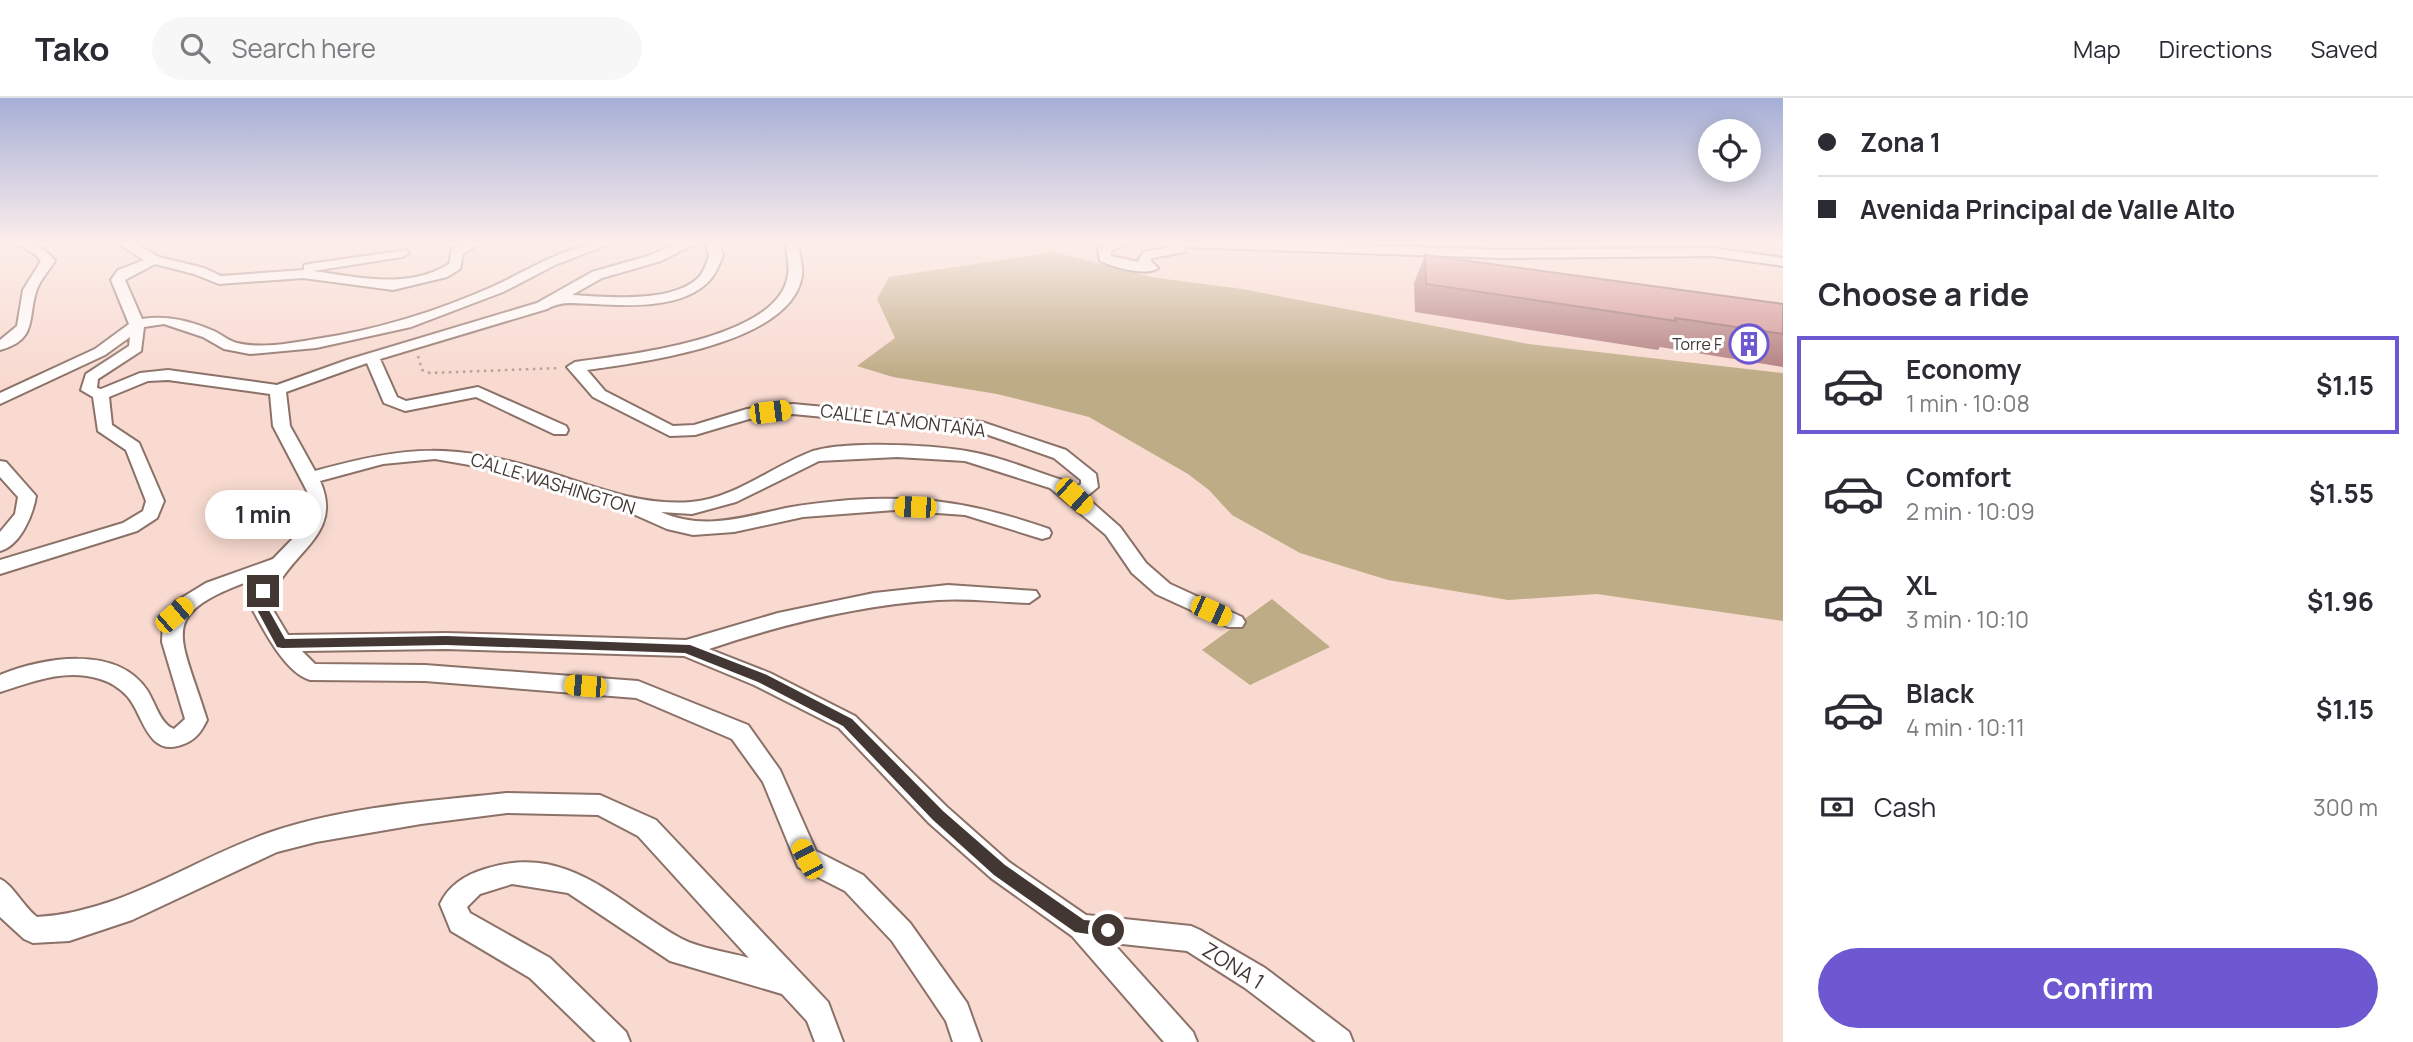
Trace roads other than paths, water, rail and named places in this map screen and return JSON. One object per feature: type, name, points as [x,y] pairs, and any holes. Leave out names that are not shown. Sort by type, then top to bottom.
[{"type":"street","points":[[0,346],[21,333],[28,318],[32,287]]},
{"type":"street","points":[[121,287],[138,324],[136,348],[91,377],[89,390],[101,395],[145,376],[168,375],[278,390],[372,356],[557,298],[576,287]]},
{"type":"street","points":[[0,399],[100,352],[138,324],[165,320],[208,334],[229,346],[250,350],[316,344],[406,324],[502,287]]},
{"type":"street","points":[[557,298],[618,301],[676,296],[691,287]]},
{"type":"street","name":"CALLE LA MONTAÑA","points":[[629,504],[692,508],[730,498],[815,456],[848,452],[965,456],[1056,484],[1074,496],[1088,487],[1090,478],[1060,454],[982,427],[793,409],[747,414],[695,430],[670,431],[599,394],[590,380],[575,367],[670,351],[731,335],[759,323],[780,306],[792,287]]},
{"type":"street","points":[[372,356],[390,400],[405,406],[478,393],[560,430]]},
{"type":"street","points":[[278,390],[276,408],[282,431],[311,478],[319,507],[312,535],[279,564],[263,591],[260,606],[282,643],[310,672],[425,673],[638,690],[740,732],[772,777],[807,859],[854,883],[901,932],[957,1013],[967,1042]]},
{"type":"street","points":[[0,567],[130,527],[151,514],[155,501],[133,447],[104,427],[101,395]]},
{"type":"street","name":"CALLE WASHINGTON","points":[[311,478],[372,461],[442,454],[476,459],[629,504],[664,522],[694,529],[721,527],[802,511],[871,505],[937,507],[987,513],[1042,533]]},
{"type":"street","points":[[0,466],[27,496],[24,515],[0,545]]},
{"type":"street","points":[[1074,496],[1113,531],[1139,568],[1163,589],[1235,622]]},
{"type":"street","points":[[0,684],[22,673],[59,667],[109,673],[134,689],[161,734],[169,738],[181,737],[191,731],[197,720],[170,631],[174,615],[191,599],[279,564]]},
{"type":"street","points":[[686,648],[750,626],[821,611],[937,593],[1028,596]]},
{"type":"street","name":"ZONA 1","points":[[282,643],[446,641],[686,648],[762,678],[847,722],[938,815],[1000,870],[1081,927],[1191,939],[1255,978],[1339,1042]]},
{"type":"street","points":[[0,891],[12,914],[33,930],[69,928],[123,911],[273,842],[316,831],[421,813],[507,803],[600,805],[647,828],[818,1013],[829,1042]]},
{"type":"street","points":[[616,1042],[540,968],[460,922],[453,904],[472,884],[512,872],[573,882],[679,952],[790,982]]},
{"type":"street","points":[[1081,927],[1183,1042]]},
{"type":"place","name":"Torre F","points":[[1749,344]]}]
